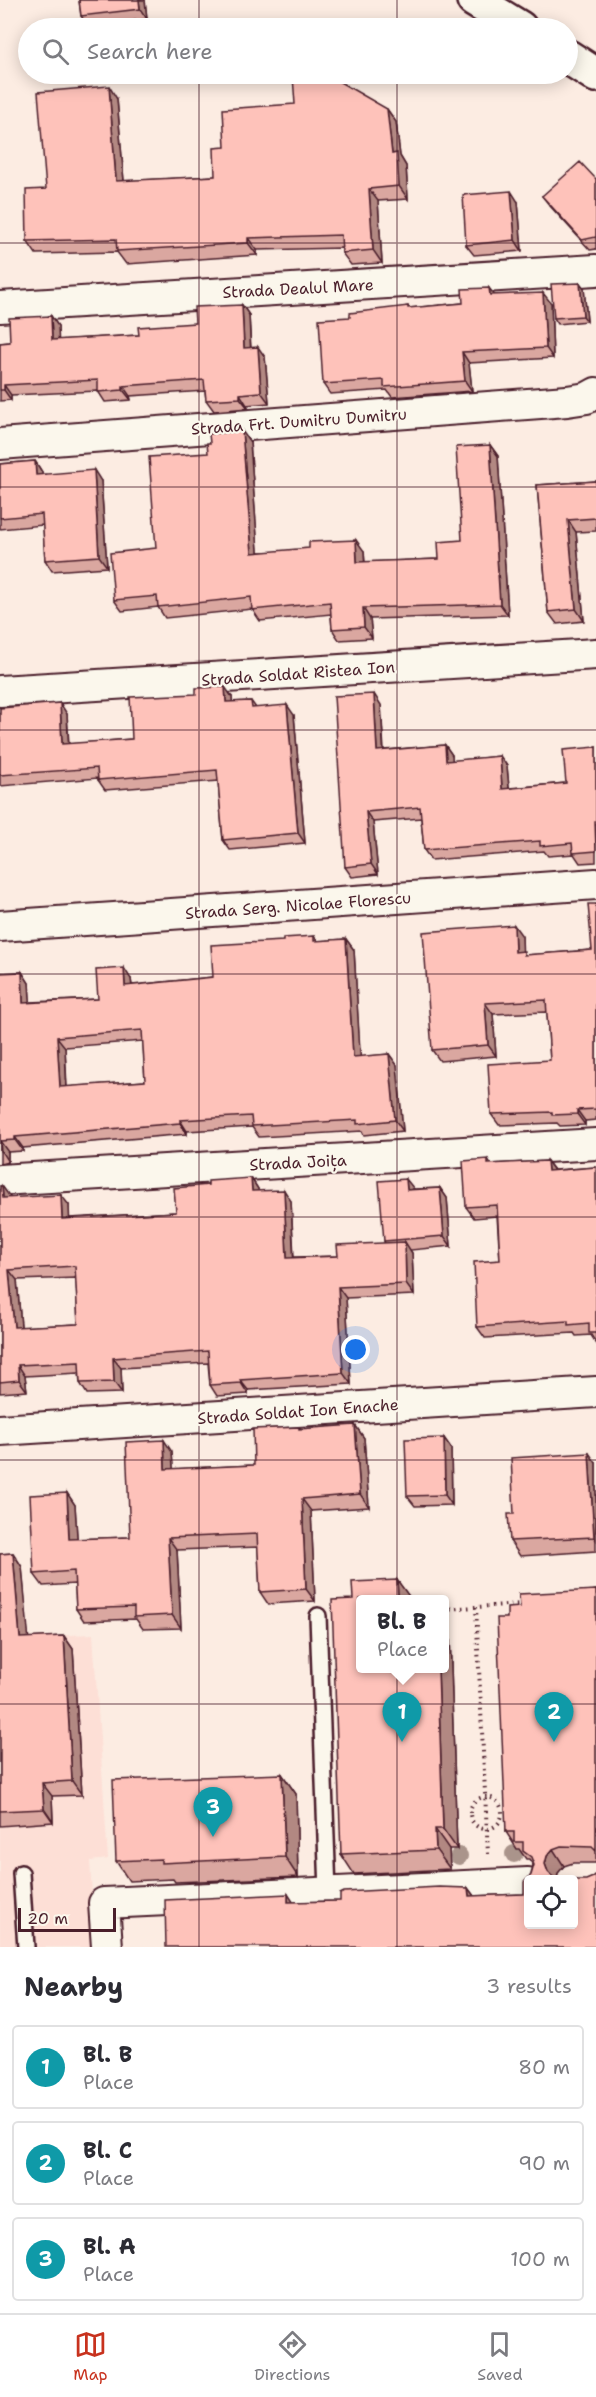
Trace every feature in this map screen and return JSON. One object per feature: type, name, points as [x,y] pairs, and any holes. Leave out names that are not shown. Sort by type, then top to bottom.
[{"type":"main road","points":[[474,0],[504,18]]},
{"type":"main road","points":[[578,64],[596,75]]},
{"type":"street","name":"Strada Dealul Mare","points":[[0,307],[596,270]]},
{"type":"street","name":"Strada Frt. Dumitru Dumitru","points":[[0,444],[567,401],[587,398],[596,393]]},
{"type":"street","name":"Strada Soldat Ristea Ion","points":[[0,692],[596,654]]},
{"type":"street","name":"Strada Serg. Nicolae Florescu","points":[[0,926],[596,884]]},
{"type":"street","name":"Strada Joița","points":[[0,1180],[596,1144]]},
{"type":"street","name":"Strada Soldat Ion Enache","points":[[0,1430],[596,1392]]},
{"type":"street","points":[[107,1947],[104,1903],[524,1882]]},
{"type":"lane","points":[[318,1616],[328,1892]]},
{"type":"lane","points":[[21,1874],[26,1947]]},
{"type":"path","points":[[449,1609],[524,1604]]},
{"type":"path","points":[[476,1607],[489,1884]]},
{"type":"path","points":[[485,1797],[498,1802],[502,1812],[499,1822],[494,1827],[487,1828],[482,1828],[472,1822],[469,1812],[477,1799],[485,1797]]},
{"type":"shaded area","points":[[93,1634],[108,1859],[90,1861],[95,1947],[0,1947],[0,1638]]},
{"type":"building","points":[[79,0],[139,0],[140,9],[81,16]]},
{"type":"building","points":[[294,84],[343,84],[387,109],[392,154],[397,153],[399,186],[369,189],[373,250],[342,253],[341,235],[248,238],[248,243],[117,251],[116,239],[27,241],[26,190],[46,189],[38,92],[109,86],[116,181],[215,176],[214,148],[225,147],[223,109],[295,104]]},
{"type":"building","points":[[580,162],[596,179],[596,237],[582,240],[542,196]]},
{"type":"building","points":[[511,191],[515,240],[466,245],[463,195]]},
{"type":"building","points":[[580,283],[583,316],[554,318],[551,284]]},
{"type":"building","points":[[489,288],[490,295],[543,293],[546,348],[462,352],[465,381],[384,387],[384,380],[323,384],[319,319],[350,317],[350,313],[408,306],[408,308],[463,303],[462,289]]},
{"type":"building","points":[[242,305],[244,348],[258,347],[261,392],[240,394],[240,398],[206,400],[204,380],[123,386],[123,390],[98,392],[98,380],[4,385],[4,390],[0,390],[0,343],[10,342],[9,318],[51,316],[52,340],[139,335],[138,327],[195,323],[194,307]]},
{"type":"building","points":[[242,431],[252,553],[309,548],[309,542],[356,540],[357,562],[439,559],[438,542],[462,540],[456,447],[490,445],[500,604],[363,608],[364,627],[332,629],[330,602],[252,610],[251,597],[158,607],[157,596],[114,600],[110,553],[156,548],[149,457],[208,453],[209,434]]},
{"type":"building","points":[[35,461],[36,475],[94,470],[99,556],[45,560],[42,514],[0,518],[0,464]]},
{"type":"building","points":[[596,481],[596,518],[568,520],[576,609],[548,612],[537,485]]},
{"type":"building","points":[[225,687],[226,702],[251,701],[252,708],[287,705],[298,833],[223,840],[217,770],[98,780],[97,768],[0,775],[0,708],[60,703],[62,744],[132,739],[130,697],[196,694],[196,688]]},
{"type":"building","points":[[374,694],[377,751],[445,745],[446,761],[500,756],[502,789],[566,783],[563,750],[596,747],[596,851],[573,853],[572,843],[540,846],[540,841],[424,850],[420,807],[366,812],[371,864],[345,867],[334,696]]},
{"type":"building","points":[[588,904],[596,904],[596,1109],[577,1110],[577,1114],[552,1115],[552,1112],[491,1114],[488,1064],[550,1060],[546,1000],[485,1003],[488,1045],[432,1050],[423,932],[514,925],[515,952],[524,951],[524,955],[592,950]]},
{"type":"building","points":[[314,936],[314,941],[346,939],[353,1057],[389,1054],[395,1120],[357,1124],[357,1120],[252,1126],[251,1116],[180,1120],[180,1123],[15,1137],[15,1140],[0,1141],[0,973],[22,972],[23,1003],[98,999],[96,970],[124,968],[125,986],[213,977],[211,945],[283,941],[283,938]],"holes":[[[142,1030],[145,1081],[60,1087],[57,1037]]]},
{"type":"building","points":[[488,1159],[488,1164],[547,1161],[548,1171],[596,1167],[596,1333],[589,1333],[589,1323],[568,1325],[568,1321],[477,1327],[474,1262],[500,1260],[497,1205],[466,1207],[463,1161]]},
{"type":"building","points":[[251,1178],[252,1191],[284,1190],[287,1258],[338,1256],[337,1245],[405,1242],[406,1284],[338,1287],[343,1373],[240,1380],[241,1383],[210,1385],[208,1351],[113,1358],[114,1382],[80,1383],[79,1362],[18,1365],[19,1380],[0,1382],[0,1186],[2,1186],[3,1198],[61,1195],[62,1219],[176,1212],[174,1188],[208,1185],[208,1181]],"holes":[[[75,1266],[78,1324],[14,1327],[9,1270]]]},
{"type":"building","points":[[406,1179],[407,1190],[440,1188],[444,1236],[384,1241],[379,1181]]},
{"type":"building","points":[[355,1425],[360,1494],[302,1499],[306,1589],[260,1592],[257,1534],[168,1538],[172,1615],[134,1617],[134,1607],[76,1609],[74,1571],[34,1574],[30,1495],[67,1493],[69,1539],[130,1537],[126,1442],[164,1440],[165,1469],[254,1465],[253,1429],[299,1427],[299,1429]]},
{"type":"building","points":[[444,1438],[445,1495],[407,1496],[405,1439]]},
{"type":"building","points":[[589,1453],[594,1537],[510,1541],[508,1514],[514,1514],[511,1458]]},
{"type":"building","points":[[13,1553],[20,1638],[64,1636],[72,1781],[42,1783],[44,1809],[0,1811],[0,1554]]},
{"type":"building","points":[[397,1580],[398,1595],[356,1595],[356,1673],[438,1673],[443,1829],[435,1829],[436,1850],[341,1854],[332,1600],[353,1599],[352,1582]]},
{"type":"building","points":[[596,1590],[596,1851],[592,1847],[561,1846],[553,1849],[547,1856],[545,1864],[551,1875],[531,1875],[534,1865],[531,1857],[523,1851],[523,1842],[514,1842],[514,1832],[506,1832],[497,1618],[507,1618],[507,1608],[520,1607],[519,1594]]},
{"type":"building","points":[[282,1774],[285,1857],[161,1863],[161,1859],[116,1861],[113,1780]]},
{"type":"building","points":[[596,1874],[596,1947],[166,1947],[165,1900],[288,1894],[288,1902],[340,1901],[340,1894],[344,1892],[439,1887],[468,1888],[469,1896],[524,1894],[524,1929],[578,1929],[578,1880],[586,1880]]},
{"type":"place","name":"Bl. B","points":[[402,1742]]},
{"type":"place","name":"Bl. C","points":[[554,1742]]},
{"type":"place","name":"Bl. A","points":[[213,1837]]}]
